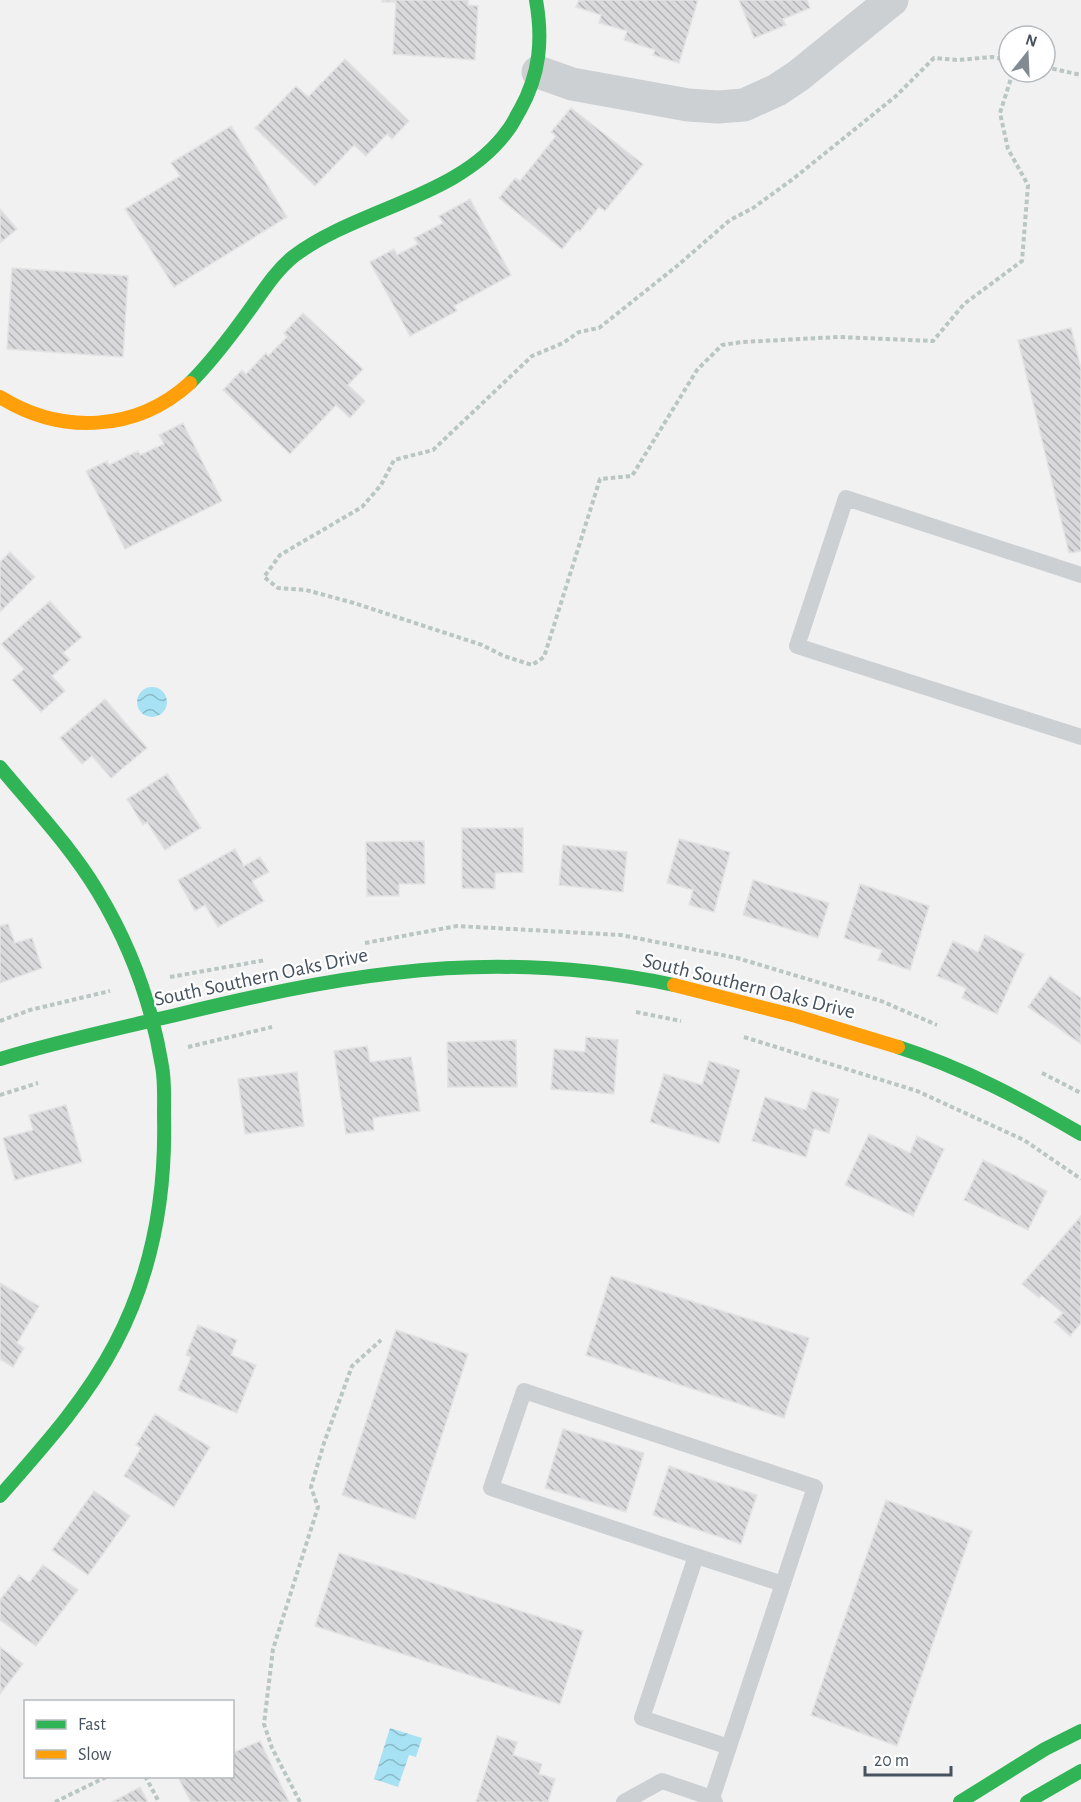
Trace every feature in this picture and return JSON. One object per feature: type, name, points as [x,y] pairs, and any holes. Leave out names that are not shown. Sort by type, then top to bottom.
[{"type":"street","points":[[0,397],[41,418],[79,424],[115,422],[157,408],[186,388],[201,373],[277,272],[292,257],[328,234],[454,177],[474,165],[506,135],[515,122],[538,72],[541,32],[537,0]]},
{"type":"street","points":[[538,72],[572,84],[688,105],[718,107],[744,105],[777,90],[798,76],[892,0]]},
{"type":"street","points":[[0,767],[69,852],[98,892],[134,963],[159,1053],[165,1118],[163,1191],[143,1278],[114,1345],[82,1399],[0,1496]]},
{"type":"street","name":"South Southern Oaks Drive","points":[[0,1059],[73,1037],[304,985],[418,969],[472,967],[554,970],[642,979],[714,994],[798,1016],[937,1062],[982,1080],[1039,1109],[1081,1134]]},
{"type":"street","points":[[960,1802],[1045,1749],[1081,1731]]},
{"type":"street","points":[[1027,1802],[1081,1771]]},
{"type":"lane","points":[[1081,575],[846,498],[797,646],[1081,737]]},
{"type":"lane","points":[[624,1802],[662,1781],[714,1800],[729,1747],[783,1584],[815,1487],[524,1391],[492,1488],[783,1584]]},
{"type":"lane","points":[[696,1556],[642,1718],[729,1747]]},
{"type":"path","points":[[997,58],[958,60],[934,58],[896,96],[793,179],[753,208],[730,220],[678,266],[599,328],[579,332],[563,343],[532,356],[503,381],[433,450],[394,460],[381,485],[363,507],[280,555],[264,577],[278,588],[306,590],[354,603],[482,645],[504,656],[532,665],[544,657],[600,479],[632,476],[697,370],[722,345],[839,337],[933,340],[964,304],[1022,261],[1028,185],[1008,149],[1000,113],[1009,84]]},
{"type":"path","points":[[1057,70],[1081,75]]},
{"type":"path","points":[[627,1010],[692,1023]]},
{"type":"path","points":[[159,1053],[279,1026]]},
{"type":"path","points":[[736,1035],[917,1091],[1024,1140],[1081,1179]]},
{"type":"path","points":[[0,1095],[44,1081]]},
{"type":"path","points":[[300,1802],[272,1748],[264,1724],[273,1649],[318,1507],[311,1487],[324,1443],[352,1366],[381,1340]]},
{"type":"path","points":[[55,1802],[104,1778]]},
{"type":"path","points":[[147,1778],[159,1802]]},
{"type":"water","points":[[152,687],[163,691],[167,702],[163,713],[152,717],[141,713],[137,702],[141,691]]},
{"type":"water","points":[[390,1728],[422,1738],[416,1757],[409,1755],[398,1787],[374,1779]]},
{"type":"building","points":[[382,0],[468,0],[468,5],[478,6],[475,60],[393,54],[396,2],[382,2]]},
{"type":"building","points":[[579,0],[698,0],[679,63],[653,55],[655,50],[624,40],[627,31],[599,23],[601,15],[576,7]]},
{"type":"building","points":[[739,0],[807,0],[810,8],[783,19],[786,25],[754,38]]},
{"type":"building","points":[[345,59],[409,121],[392,139],[387,134],[366,156],[354,145],[315,186],[255,128],[296,86],[308,97]]},
{"type":"building","points":[[571,108],[643,164],[605,211],[599,207],[562,249],[499,198],[515,178],[520,181],[556,136],[551,132]]},
{"type":"building","points":[[231,126],[287,217],[174,287],[125,209],[180,176],[171,163]]},
{"type":"building","points":[[470,199],[511,275],[454,306],[457,311],[410,336],[370,262],[394,249],[397,255],[418,244],[414,238],[443,223],[439,216]]},
{"type":"building","points":[[0,209],[17,229],[0,243]]},
{"type":"building","points":[[12,268],[128,276],[123,357],[7,349]]},
{"type":"building","points":[[303,313],[363,369],[348,385],[365,401],[350,418],[336,405],[290,454],[223,390],[242,370],[246,374],[266,353],[268,356],[287,337],[284,333]]},
{"type":"building","points":[[1071,328],[1081,369],[1081,551],[1069,553],[1018,340]]},
{"type":"building","points":[[183,423],[222,501],[125,549],[86,471],[107,461],[109,465],[138,451],[140,455],[164,444],[159,435]]},
{"type":"building","points":[[10,552],[35,577],[0,612],[0,562]]},
{"type":"building","points":[[50,601],[82,637],[63,653],[70,660],[52,676],[65,691],[41,712],[12,680],[24,669],[1,644]]},
{"type":"building","points":[[105,699],[147,748],[111,778],[92,756],[82,764],[60,738]]},
{"type":"building","points":[[167,774],[201,828],[165,850],[147,822],[143,825],[127,799]]},
{"type":"building","points":[[462,828],[523,828],[523,872],[495,873],[495,889],[462,888]]},
{"type":"building","points":[[679,839],[730,852],[714,912],[689,905],[693,890],[667,883]]},
{"type":"building","points":[[424,841],[425,884],[399,884],[399,896],[367,896],[366,842]]},
{"type":"building","points":[[563,845],[627,852],[623,892],[559,885]]},
{"type":"building","points":[[235,849],[244,866],[260,857],[269,872],[252,881],[264,901],[218,927],[205,905],[195,911],[178,880]]},
{"type":"building","points":[[753,880],[829,903],[818,938],[743,915]]},
{"type":"building","points":[[860,884],[929,906],[910,970],[878,960],[882,950],[844,938]]},
{"type":"building","points":[[8,924],[15,943],[32,938],[42,968],[0,983],[0,926]]},
{"type":"building","points":[[985,935],[1024,954],[997,1014],[962,998],[966,988],[937,976],[953,941],[978,952]]},
{"type":"building","points":[[1050,976],[1081,998],[1081,1044],[1028,1007]]},
{"type":"building","points":[[586,1037],[618,1040],[614,1094],[551,1089],[554,1049],[585,1052]]},
{"type":"building","points":[[516,1040],[517,1087],[448,1087],[447,1042]]},
{"type":"building","points":[[367,1046],[370,1062],[411,1057],[420,1111],[373,1118],[374,1130],[346,1134],[334,1051]]},
{"type":"building","points":[[709,1061],[740,1070],[719,1143],[650,1122],[664,1074],[702,1085]]},
{"type":"building","points":[[297,1072],[304,1126],[245,1134],[238,1079]]},
{"type":"building","points":[[812,1091],[839,1099],[829,1133],[814,1129],[806,1157],[752,1141],[765,1097],[806,1110]]},
{"type":"building","points":[[66,1105],[82,1162],[15,1180],[3,1138],[33,1130],[29,1115]]},
{"type":"building","points":[[869,1134],[910,1153],[917,1136],[944,1149],[913,1216],[845,1185]]},
{"type":"building","points":[[983,1160],[1047,1191],[1028,1230],[964,1200]]},
{"type":"building","points":[[1081,1216],[1081,1323],[1070,1336],[1054,1322],[1063,1313],[1041,1295],[1039,1298],[1022,1284]]},
{"type":"building","points":[[611,1276],[809,1338],[784,1418],[586,1355]]},
{"type":"building","points":[[0,1283],[39,1306],[17,1343],[24,1348],[13,1367],[0,1359]]},
{"type":"building","points":[[198,1325],[237,1340],[231,1355],[256,1365],[237,1413],[178,1390],[191,1357],[186,1355]]},
{"type":"building","points":[[396,1330],[468,1354],[415,1519],[342,1495]]},
{"type":"building","points":[[155,1414],[210,1447],[174,1507],[124,1476],[141,1448],[136,1445]]},
{"type":"building","points":[[563,1429],[644,1453],[626,1512],[545,1488]]},
{"type":"building","points":[[669,1466],[757,1495],[741,1544],[653,1515]]},
{"type":"building","points":[[94,1491],[130,1516],[88,1575],[52,1550]]},
{"type":"building","points":[[886,1500],[972,1531],[897,1746],[811,1715]]},
{"type":"building","points":[[339,1553],[583,1631],[560,1704],[315,1626]]},
{"type":"building","points":[[43,1565],[78,1590],[36,1646],[0,1620],[0,1600],[19,1575],[29,1583]]},
{"type":"building","points":[[0,1647],[23,1664],[0,1694]]},
{"type":"building","points":[[497,1736],[517,1742],[513,1755],[542,1764],[539,1774],[555,1779],[548,1802],[476,1802]]},
{"type":"building","points":[[260,1741],[289,1802],[191,1802],[179,1779],[234,1778],[234,1752]]},
{"type":"building","points":[[140,1787],[148,1802],[112,1802]]},
{"type":"traffic: fast","points":[[190,383],[220,349],[275,275],[294,256],[348,225],[437,187],[488,153],[508,130],[527,97],[532,83],[539,43],[536,0]]},
{"type":"traffic: fast","points":[[0,767],[76,859],[110,912],[130,954],[146,998],[158,1043],[164,1097],[164,1146],[159,1204],[147,1262],[128,1317],[103,1365],[77,1404],[0,1496]]},
{"type":"traffic: fast","points":[[0,1059],[90,1035],[260,996],[340,980],[394,973],[464,968],[535,968],[605,974],[674,985]]},
{"type":"traffic: fast","points":[[898,1047],[992,1085],[1081,1134]]},
{"type":"traffic: fast","points":[[960,1802],[1045,1749],[1081,1731]]},
{"type":"traffic: fast","points":[[1027,1802],[1081,1771]]},
{"type":"traffic: slow","points":[[0,397],[48,418],[98,423],[122,419],[146,411],[169,399],[190,383]]},
{"type":"traffic: slow","points":[[674,985],[796,1016],[898,1047]]}]
